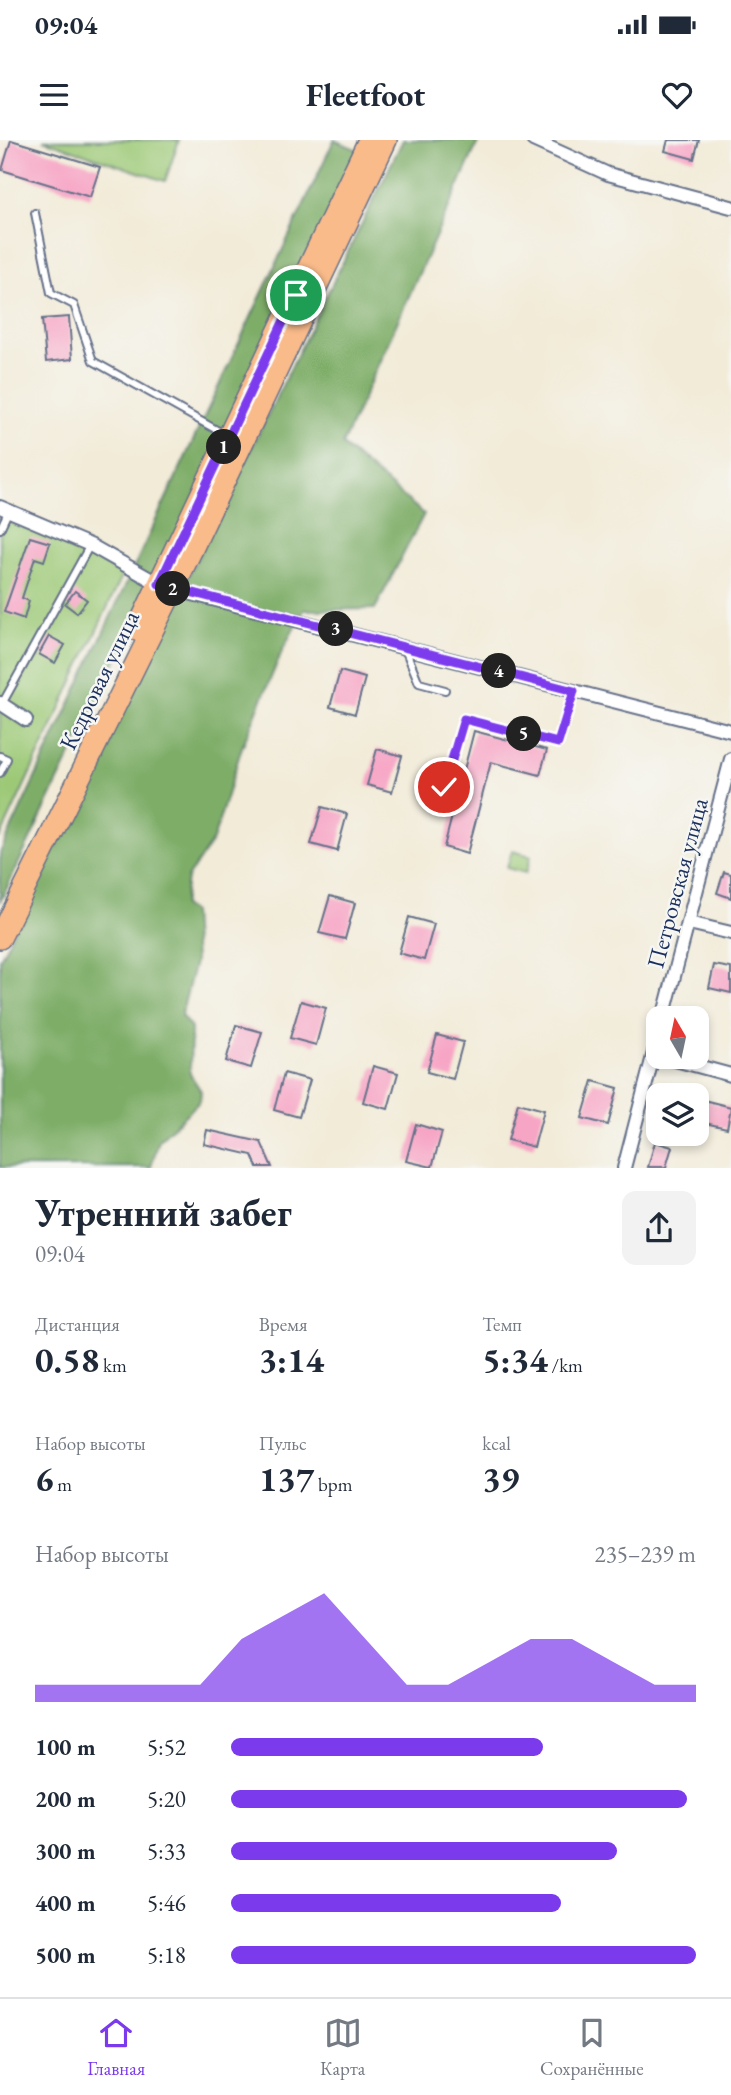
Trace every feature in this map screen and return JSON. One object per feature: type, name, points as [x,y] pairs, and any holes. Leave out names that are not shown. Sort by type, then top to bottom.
[{"type":"main road","name":"Кедровая улица","points":[[0,938],[166,586],[228,437],[369,140]]},
{"type":"main road","name":"Кедровая улица","points":[[0,912],[166,586],[386,140]]},
{"type":"street","points":[[533,140],[608,174],[731,207]]},
{"type":"street","points":[[4,508],[90,545],[166,586],[731,731]]},
{"type":"street","points":[[1,703],[26,720]]},
{"type":"street","name":"Петровская улица","points":[[666,1006],[731,759]]},
{"type":"street","points":[[689,923],[731,933]]},
{"type":"street","points":[[624,1167],[654,1069]]},
{"type":"street","points":[[708,1069],[731,1075]]},
{"type":"lane","points":[[35,213],[51,293],[74,305],[93,361],[228,437]]},
{"type":"lane","points":[[0,529],[4,508]]},
{"type":"lane","points":[[1,703],[90,545]]},
{"type":"lane","points":[[404,647],[419,683],[445,690]]},
{"type":"lane","points":[[444,787],[464,719],[558,743],[574,691]]},
{"type":"lane","points":[[0,756],[7,759],[0,773]]},
{"type":"green space","points":[[43,140],[179,140],[165,181]]},
{"type":"green space","points":[[334,140],[361,151],[0,902],[0,853]]},
{"type":"green space","points":[[403,140],[479,140],[342,445],[424,514],[375,609],[304,610],[282,651],[242,747],[213,840],[187,878],[183,906],[192,912],[195,962],[181,1016],[191,1028],[190,1074],[201,1091],[200,1101],[159,1140],[151,1167],[0,1167],[0,959]]},
{"type":"green space","points":[[0,518],[77,548],[123,574],[0,838]]},
{"type":"green space","points":[[512,851],[531,856],[526,873],[507,868]]},
{"type":"building","points":[[11,140],[100,167],[90,197],[2,170]]},
{"type":"building","points":[[668,140],[699,140],[694,159],[665,151]]},
{"type":"building","points":[[69,317],[72,359],[46,362],[42,319]]},
{"type":"building","points":[[30,537],[50,543],[44,561],[35,558],[22,598],[29,601],[24,619],[4,612]]},
{"type":"building","points":[[75,591],[87,600],[77,613],[65,604]]},
{"type":"building","points":[[49,636],[65,645],[55,663],[39,654]]},
{"type":"building","points":[[340,671],[365,678],[355,714],[330,707]]},
{"type":"building","points":[[474,731],[547,750],[540,775],[491,762],[467,854],[444,847]]},
{"type":"building","points":[[377,749],[402,756],[392,792],[367,785]]},
{"type":"building","points":[[322,807],[347,814],[337,851],[311,844]]},
{"type":"building","points":[[724,872],[731,874],[731,898],[717,893]]},
{"type":"building","points":[[330,896],[355,903],[345,939],[319,933]]},
{"type":"building","points":[[409,917],[434,924],[424,960],[399,953]]},
{"type":"building","points":[[714,965],[731,968],[731,993],[709,988]]},
{"type":"building","points":[[301,1001],[326,1008],[316,1045],[290,1038]]},
{"type":"building","points":[[236,1025],[262,1032],[251,1068],[226,1061]]},
{"type":"building","points":[[437,1035],[463,1042],[453,1079],[427,1072]]},
{"type":"building","points":[[373,1066],[398,1073],[388,1109],[363,1102]]},
{"type":"building","points":[[284,1073],[310,1080],[299,1117],[274,1110]]},
{"type":"building","points":[[593,1081],[618,1088],[608,1125],[582,1118]]},
{"type":"building","points":[[709,1101],[731,1107],[727,1128],[709,1124]]},
{"type":"building","points":[[518,1103],[544,1110],[534,1147],[508,1140]]},
{"type":"building","points":[[416,1124],[442,1132],[432,1167],[406,1161]]},
{"type":"building","points":[[207,1130],[261,1142],[272,1167],[257,1167],[252,1155],[204,1144]]},
{"type":"building","points":[[654,1146],[672,1147],[666,1167],[648,1167]]},
{"type":"route","points":[[296,295],[159,584],[574,691],[558,743],[464,719],[444,787]]}]
